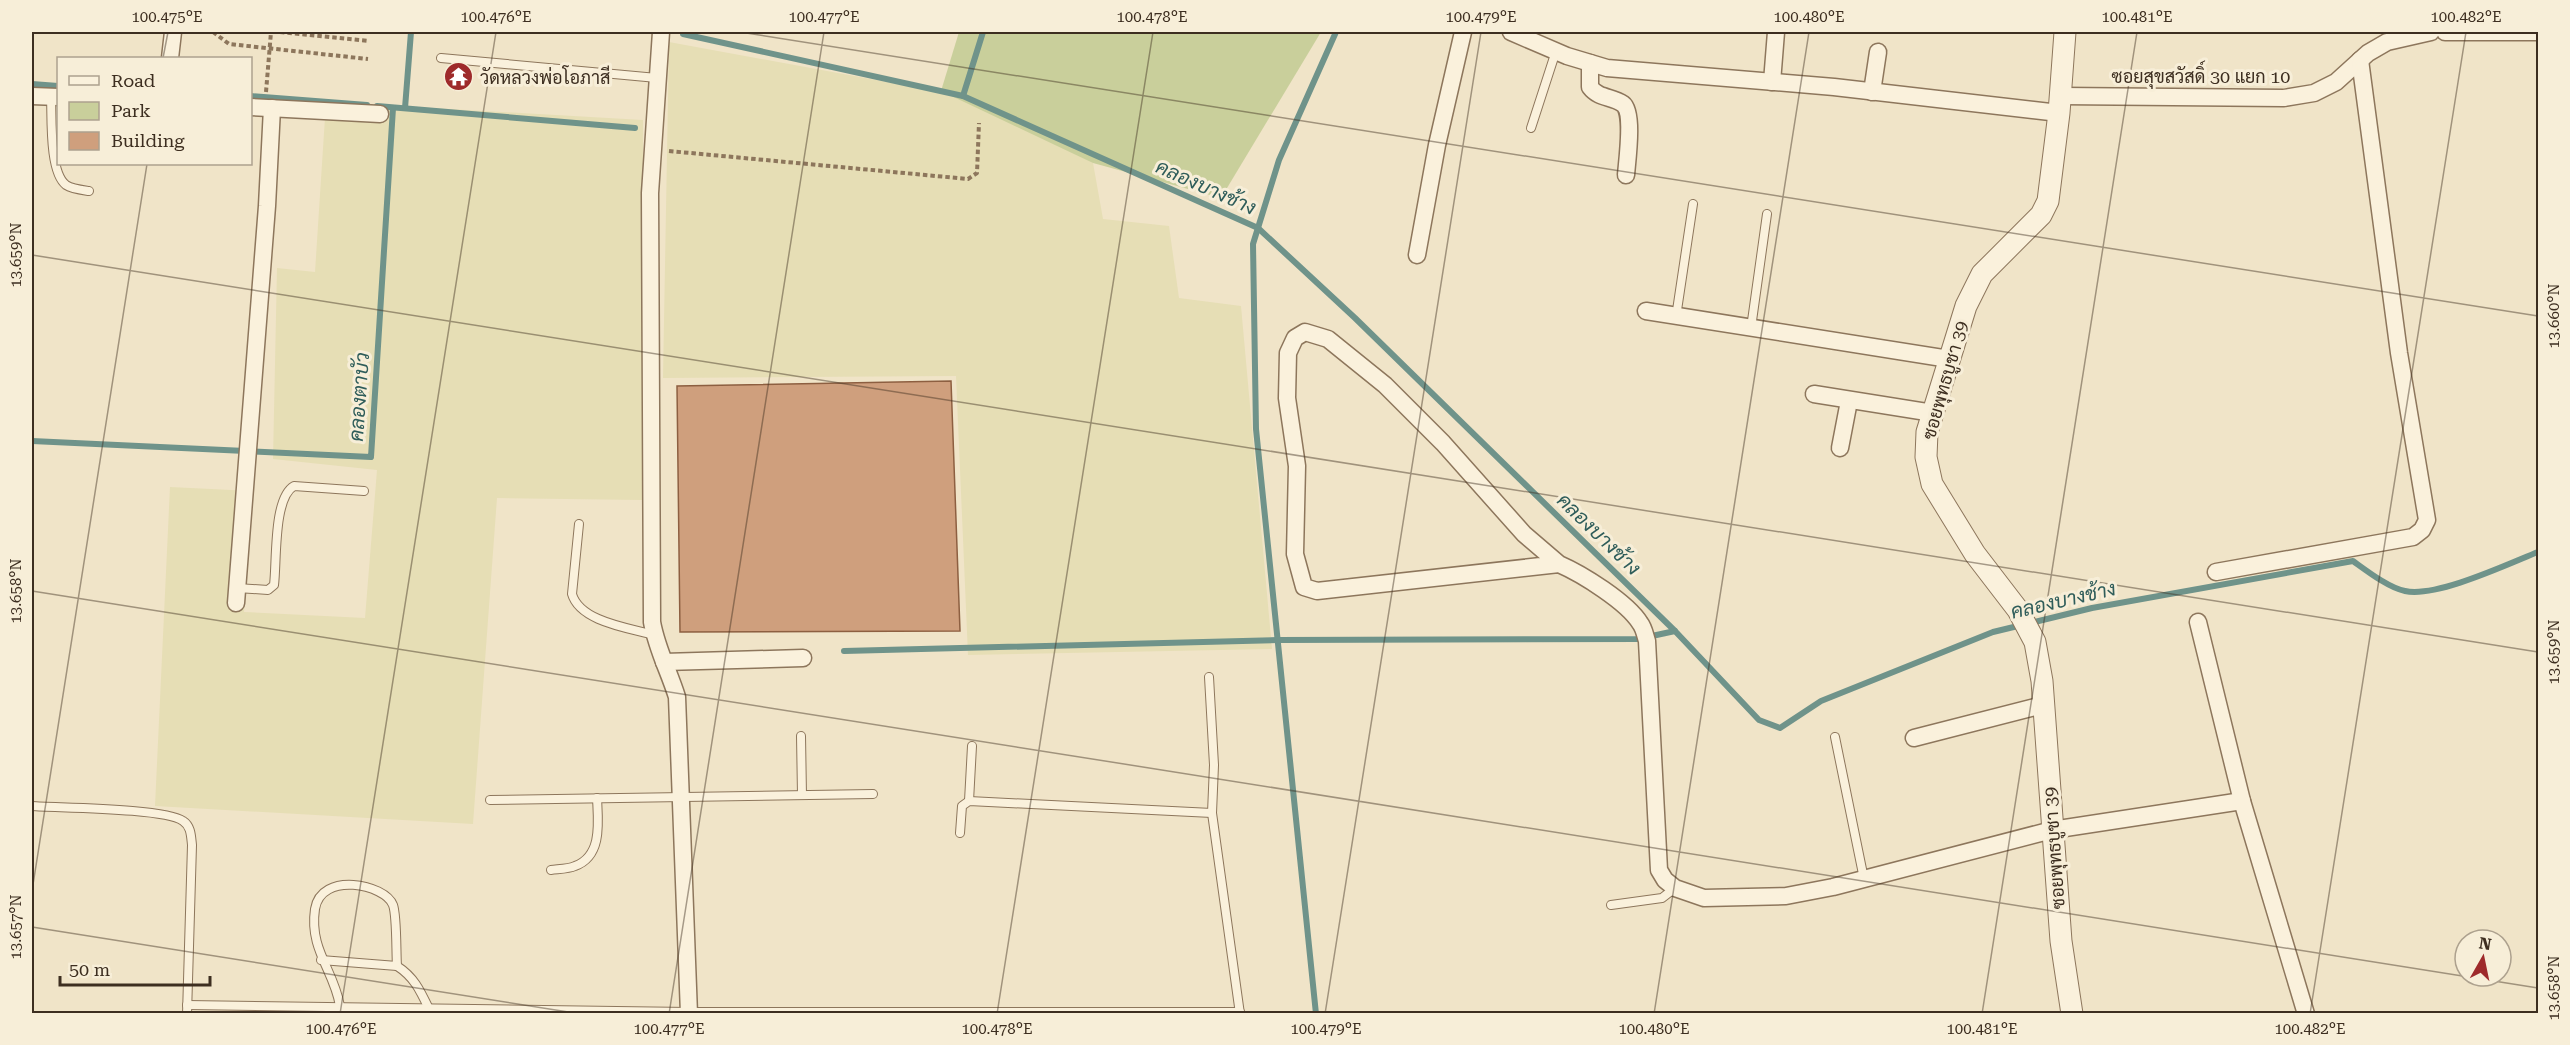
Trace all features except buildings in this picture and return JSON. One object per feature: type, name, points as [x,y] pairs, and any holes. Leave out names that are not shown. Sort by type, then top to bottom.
[{"type":"street","points":[[170,57],[173,32]]},
{"type":"street","points":[[661,32],[650,192],[652,622],[657,649],[677,697],[689,1013]]},
{"type":"street","points":[[1417,255],[1437,145],[1463,32]]},
{"type":"street","name":"ซอยสุขสวัสดิ์ 30 แยก 10","points":[[1511,32],[1556,51],[1607,68],[1872,92],[2060,105],[2284,98],[2314,93],[2336,82],[2360,60],[2387,42],[2431,32]]},
{"type":"street","points":[[1772,82],[1776,32]]},
{"type":"street","name":"ซอยพุทธบูชา 39","points":[[2065,32],[2060,105],[2048,201],[2042,215],[1982,274],[1966,306],[1927,432],[1926,457],[1932,484],[1975,554],[2018,610],[2035,642],[2043,705],[2061,941],[2072,1014]]},
{"type":"street","points":[[2445,32],[2538,32]]},
{"type":"street","points":[[1872,92],[1878,52]]},
{"type":"street","points":[[2216,573],[2413,537],[2422,530],[2427,520],[2399,353],[2360,60]]},
{"type":"street","points":[[1590,63],[1590,87],[1595,94],[1624,104],[1627,110],[1629,128],[1626,175]]},
{"type":"street","points":[[32,96],[55,97]]},
{"type":"street","points":[[252,106],[269,102],[380,114]]},
{"type":"street","points":[[236,596],[249,439],[269,102]]},
{"type":"street","points":[[1646,311],[1949,359]]},
{"type":"street","points":[[1559,564],[1317,591],[1304,587],[1295,554],[1297,466],[1287,398],[1288,353],[1295,338],[1305,332],[1328,339],[1385,386],[1443,443],[1524,534],[1559,564],[1580,573],[1632,612],[1645,633],[1659,870],[1665,880],[1676,888],[1704,898],[1786,896],[1864,879],[2052,830],[2242,801]]},
{"type":"street","points":[[1814,394],[1933,413]]},
{"type":"street","points":[[1840,448],[1850,401]]},
{"type":"street","points":[[2198,622],[2242,801],[2306,1014]]},
{"type":"street","points":[[664,662],[803,658]]},
{"type":"street","points":[[1914,738],[2043,705]]},
{"type":"lane","points":[[1531,128],[1556,51]]},
{"type":"lane","points":[[441,58],[657,78]]},
{"type":"lane","points":[[55,97],[54,158],[60,176],[66,185],[90,191]]},
{"type":"lane","points":[[1676,317],[1693,204]]},
{"type":"lane","points":[[1751,328],[1767,214]]},
{"type":"lane","points":[[236,596],[268,590],[274,585],[282,500],[287,490],[294,486],[364,491]]},
{"type":"lane","points":[[579,524],[572,594],[574,602],[584,613],[654,635]]},
{"type":"lane","points":[[32,806],[123,810],[178,818],[185,822],[189,828],[192,845],[187,1009],[316,1010],[340,1006],[689,1013],[1240,1013],[1212,813],[1214,765],[1209,677]]},
{"type":"lane","points":[[801,736],[802,795]]},
{"type":"lane","points":[[1835,737],[1864,879]]},
{"type":"lane","points":[[969,801],[972,746]]},
{"type":"lane","points":[[490,800],[873,794]]},
{"type":"lane","points":[[551,870],[577,866],[593,851],[599,831],[597,798]]},
{"type":"lane","points":[[960,833],[962,806],[969,801],[1212,813]]},
{"type":"lane","points":[[340,1006],[337,990],[321,960],[315,940],[315,909],[320,894],[332,885],[355,885],[376,891],[393,905],[397,966]]},
{"type":"lane","points":[[1611,905],[1662,898],[1676,888]]},
{"type":"lane","points":[[321,960],[397,966],[409,974],[419,987],[429,1009]]},
{"type":"path","points":[[213,32],[229,44],[368,59]]},
{"type":"path","points":[[269,102],[272,32]]},
{"type":"path","points":[[280,32],[369,41]]},
{"type":"path","points":[[653,150],[968,179],[977,173],[979,123]]},
{"type":"shaded area","points":[[669,42],[963,96],[1093,163],[1103,219],[1169,226],[1179,298],[1241,306],[1272,649],[968,655],[956,376],[663,378]]},
{"type":"shaded area","points":[[326,102],[643,120],[642,500],[497,498],[473,824],[155,806],[170,487],[252,491],[244,612],[365,618],[377,470],[273,459],[277,268],[315,272]]},
{"type":"green space","points":[[959,32],[1321,32],[1221,198],[1093,163],[941,91]]},
{"type":"waterway","points":[[405,108],[411,32]]},
{"type":"waterway","points":[[963,96],[983,32]]},
{"type":"waterway","points":[[1316,1014],[1256,429],[1253,244],[1279,160],[1336,32]]},
{"type":"waterway","name":"คลองบางช้าง","points":[[683,34],[963,96],[1258,228],[1355,318],[1675,631],[1759,720],[1780,728],[1821,701],[1993,632],[2092,608],[2353,561],[2378,579],[2405,591],[2435,590],[2472,579],[2538,552]]},
{"type":"waterway","points":[[32,84],[57,86]]},
{"type":"waterway","points":[[252,96],[367,105]]},
{"type":"waterway","points":[[377,106],[635,128]]},
{"type":"waterway","name":"คลองตาบัว","points":[[32,441],[371,457],[393,108]]},
{"type":"waterway","points":[[844,651],[1278,640],[1638,639],[1675,631]]},
{"type":"place","name":"วัดหลวงพ่อโอภาสี","points":[[459,77]]}]
